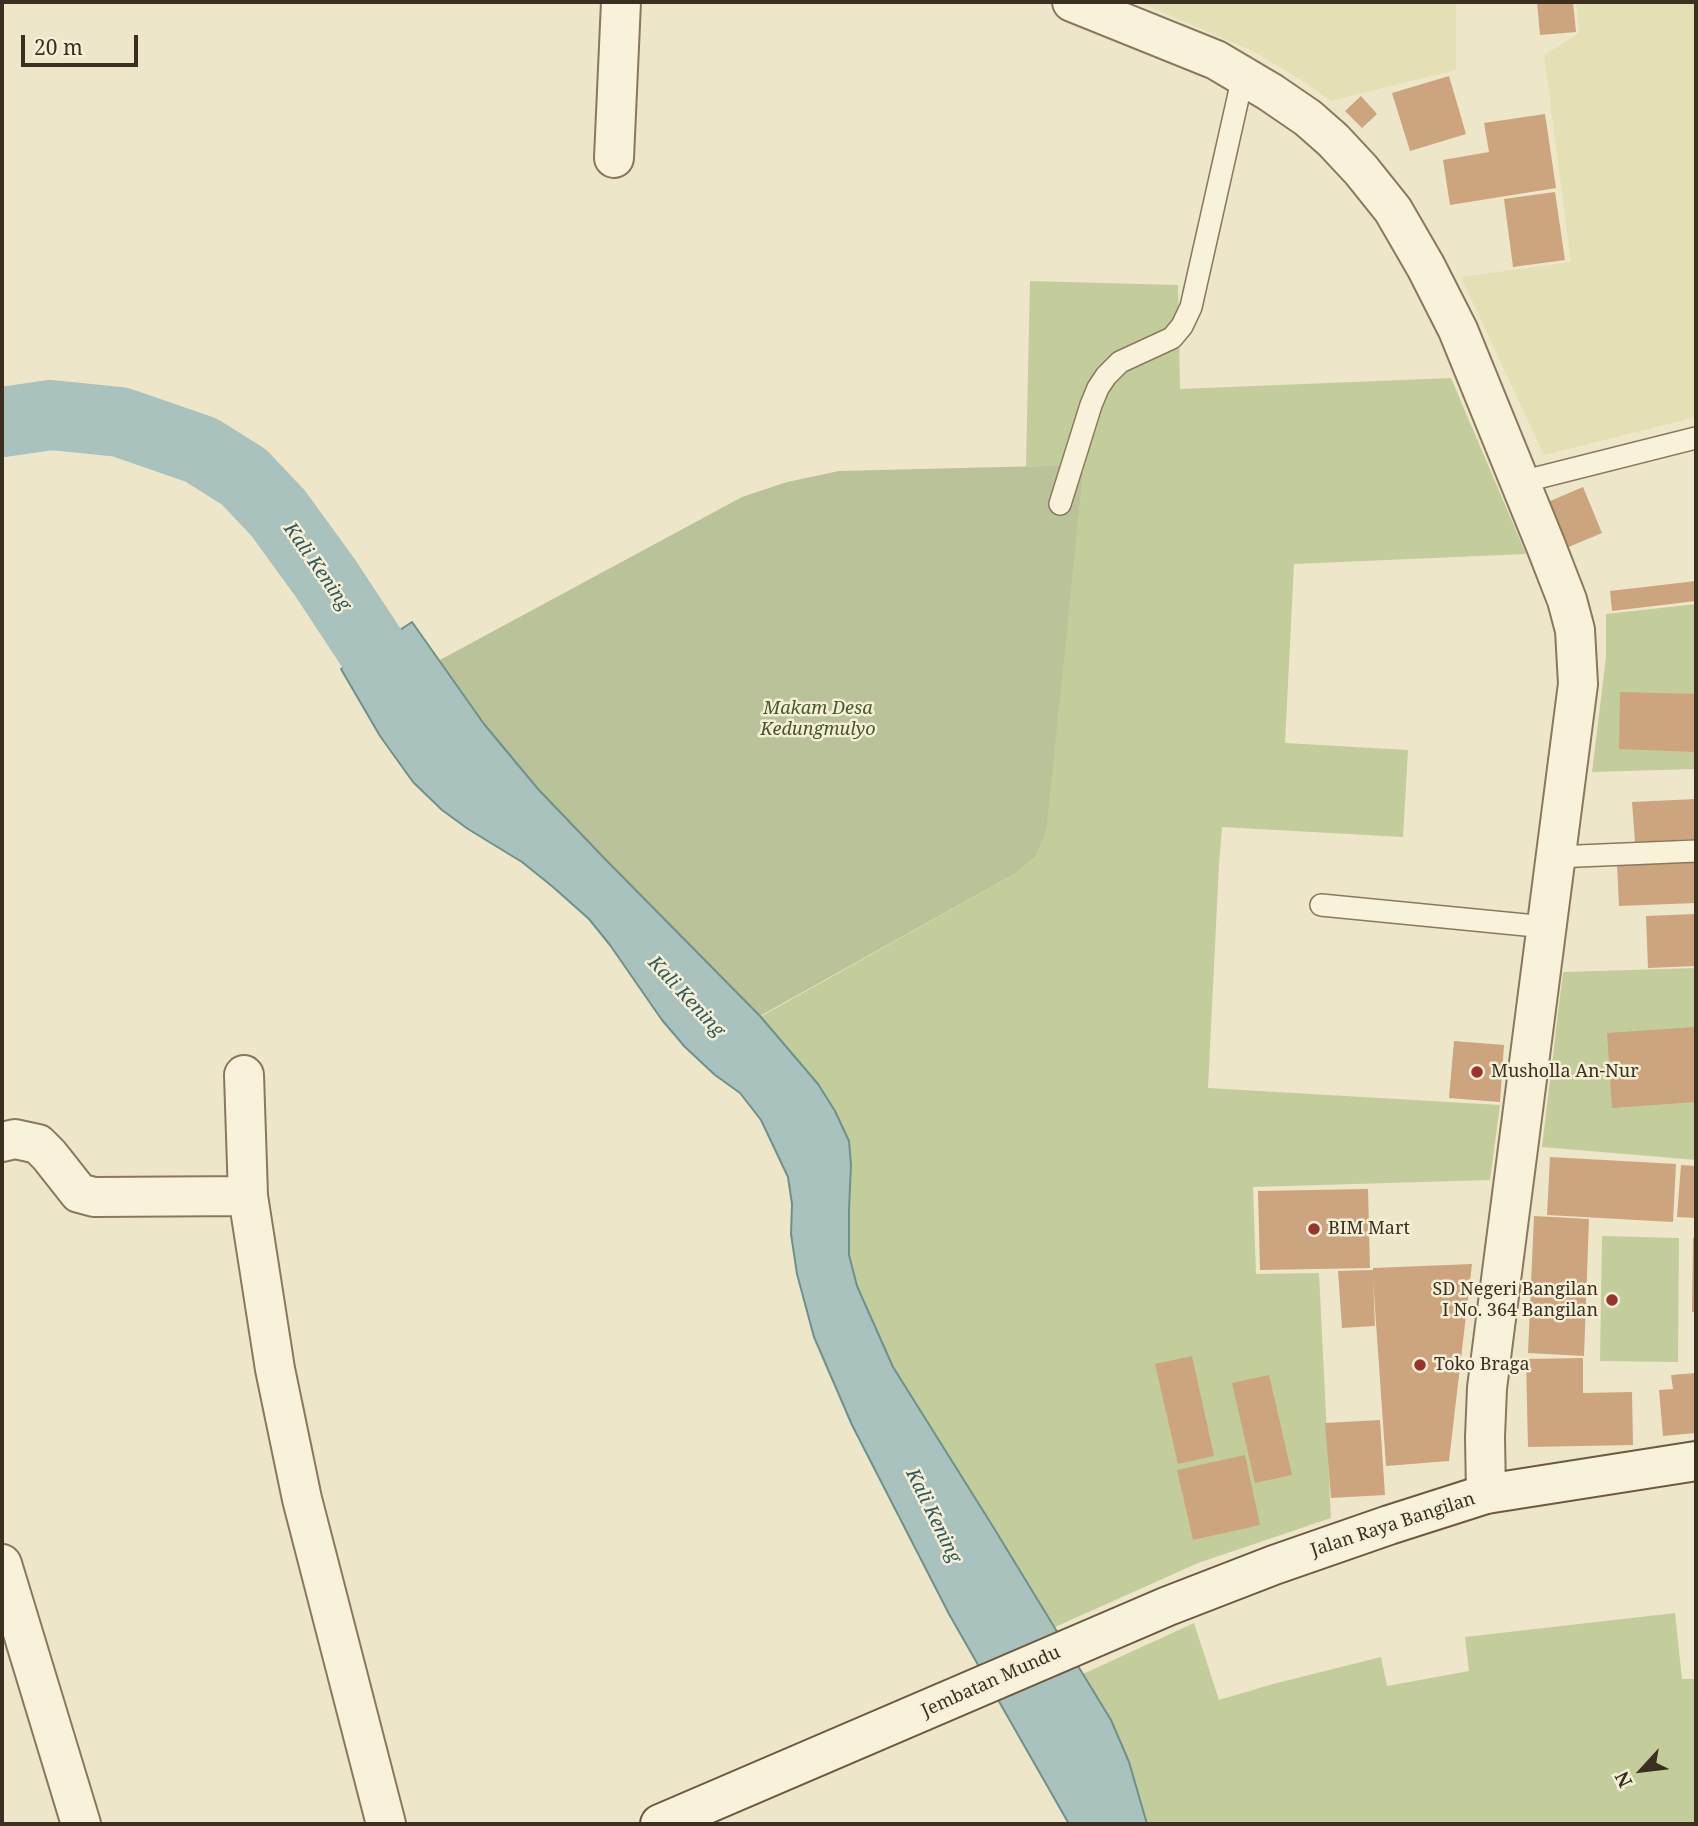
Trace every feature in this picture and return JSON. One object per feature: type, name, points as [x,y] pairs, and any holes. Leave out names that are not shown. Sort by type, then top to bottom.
[{"type":"street","points":[[614,158],[621,2]]},
{"type":"street","points":[[1072,2],[1216,60],[1308,118],[1362,170],[1393,210],[1458,330],[1567,600],[1575,630],[1578,684],[1487,1388],[1486,1494]]},
{"type":"street","points":[[244,1075],[248,1196],[275,1369],[302,1499],[386,1824]]},
{"type":"street","points":[[2,1142],[15,1139],[38,1144],[79,1193],[94,1197],[248,1196]]},
{"type":"street","name":"Jalan Raya Bangilan","points":[[1102,1633],[1274,1565],[1486,1494],[1696,1461]]},
{"type":"street","points":[[2,1564],[81,1824]]},
{"type":"street","name":"Jembatan Mundu","points":[[660,1824],[1102,1633]]},
{"type":"lane","points":[[1060,504],[1098,388],[1120,362],[1172,338],[1182,326],[1191,307],[1242,76]]},
{"type":"lane","points":[[1521,482],[1696,438]]},
{"type":"lane","points":[[1555,857],[1696,851]]},
{"type":"lane","points":[[1321,905],[1546,927]]},
{"type":"shaded area","points":[[1139,2],[1456,2],[1456,70],[1331,101],[1253,51]]},
{"type":"shaded area","points":[[1576,2],[1696,2],[1696,417],[1544,455],[1461,277],[1571,262],[1544,55],[1579,33]]},
{"type":"green space","points":[[1030,281],[1178,285],[1180,389],[1451,378],[1526,554],[1294,564],[1285,743],[1408,750],[1403,837],[1222,827],[1219,865],[1208,1088],[1500,1105],[1490,1180],[1253,1187],[1256,1274],[1319,1273],[1331,1518],[1198,1563],[1055,1627],[893,1367],[857,1286],[849,1255],[851,1165],[835,1111],[818,1084],[760,1017],[1016,873],[1036,856],[1044,838],[1084,466],[1026,466]]},
{"type":"green space","name":"Makam Desa Kedungmulyo","points":[[1084,465],[1047,824],[1036,856],[1016,873],[760,1016],[538,789],[484,724],[438,661],[742,497],[787,482],[839,471]]},
{"type":"green space","points":[[1696,604],[1696,769],[1592,772],[1606,657],[1606,614]]},
{"type":"green space","points":[[1696,968],[1696,1160],[1542,1147],[1563,972]]},
{"type":"green space","points":[[1602,1236],[1679,1238],[1678,1362],[1600,1361]]},
{"type":"green space","points":[[1675,1613],[1682,1679],[1696,1679],[1696,1824],[1147,1824],[1129,1762],[1111,1720],[1083,1674],[1194,1623],[1219,1700],[1381,1657],[1387,1686],[1469,1671],[1465,1637]]},
{"type":"water","points":[[412,622],[484,724],[538,789],[760,1016],[818,1084],[835,1111],[849,1141],[849,1255],[857,1286],[893,1367],[1111,1720],[1129,1762],[1147,1824],[1069,1824],[949,1614],[852,1425],[814,1337],[797,1274],[791,1234],[792,1204],[788,1177],[761,1120],[740,1093],[715,1075],[685,1047],[662,1020],[589,919],[522,862],[442,810],[413,782],[380,736],[341,669]]},
{"type":"building","points":[[1537,2],[1573,2],[1576,32],[1540,35]]},
{"type":"building","points":[[1449,76],[1466,134],[1410,151],[1392,93]]},
{"type":"building","points":[[1361,96],[1377,114],[1362,128],[1345,111]]},
{"type":"building","points":[[1545,114],[1556,188],[1450,205],[1443,160],[1489,152],[1484,123]]},
{"type":"building","points":[[1555,192],[1565,260],[1513,267],[1504,199]]},
{"type":"building","points":[[1583,487],[1602,533],[1566,548],[1548,502]]},
{"type":"building","points":[[1696,581],[1696,601],[1612,611],[1610,591]]},
{"type":"building","points":[[1620,692],[1696,694],[1696,752],[1619,749]]},
{"type":"building","points":[[1696,799],[1696,839],[1635,842],[1632,802]]},
{"type":"building","points":[[1696,859],[1696,903],[1619,906],[1617,862]]},
{"type":"building","points":[[1695,914],[1696,966],[1648,968],[1646,916]]},
{"type":"building","points":[[1696,1027],[1696,1102],[1612,1108],[1607,1033]]},
{"type":"building","name":"Musholla An-Nur","points":[[1454,1041],[1504,1045],[1500,1102],[1449,1098]]},
{"type":"building","points":[[1550,1157],[1676,1164],[1673,1222],[1547,1215]]},
{"type":"building","points":[[1681,1165],[1696,1166],[1696,1218],[1677,1217]]},
{"type":"building","name":"BIM Mart","points":[[1368,1189],[1370,1268],[1260,1270],[1258,1191]]},
{"type":"building","points":[[1534,1216],[1589,1219],[1584,1356],[1528,1353]]},
{"type":"building","points":[[1693,1238],[1696,1238],[1696,1312],[1692,1312]]},
{"type":"building","name":"Toko Braga","points":[[1472,1264],[1449,1461],[1386,1466],[1373,1280],[1375,1326],[1342,1328],[1338,1271]]},
{"type":"building","points":[[1192,1356],[1214,1456],[1178,1464],[1155,1364]]},
{"type":"building","points":[[1583,1358],[1583,1393],[1632,1392],[1633,1445],[1528,1447],[1526,1359]]},
{"type":"building","points":[[1696,1373],[1696,1433],[1663,1436],[1659,1390],[1673,1389],[1671,1375]]},
{"type":"building","points":[[1269,1375],[1292,1475],[1255,1483],[1232,1383]]},
{"type":"building","points":[[1380,1420],[1385,1495],[1331,1498],[1325,1423]]},
{"type":"building","points":[[1245,1455],[1260,1525],[1193,1540],[1177,1470]]},
{"type":"waterway","name":"Kali Kening","points":[[2,422],[51,415],[120,422],[201,450],[244,477],[278,513],[376,655],[434,723]]},
{"type":"place","name":"Musholla An-Nur","points":[[1477,1072]]},
{"type":"place","name":"BIM Mart","points":[[1314,1229]]},
{"type":"place","name":"SD Negeri Bangilan I No. 364 Bangilan","points":[[1612,1300]]},
{"type":"place","name":"Toko Braga","points":[[1420,1365]]}]
